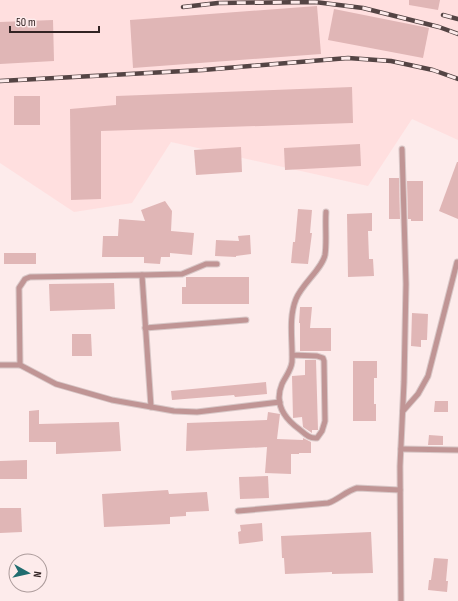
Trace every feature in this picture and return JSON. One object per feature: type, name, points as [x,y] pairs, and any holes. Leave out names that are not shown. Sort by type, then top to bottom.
[{"type":"lane","points":[[401,601],[400,466],[406,284],[402,150]]},
{"type":"lane","points":[[292,355],[317,356],[321,357],[324,361],[325,421],[322,431],[317,438],[308,436],[290,422],[282,412],[280,402],[281,386],[292,366],[291,337],[294,304],[300,290],[323,260],[325,250],[326,212]]},
{"type":"lane","points":[[403,411],[418,394],[428,376],[457,262]]},
{"type":"lane","points":[[20,364],[19,288],[25,278],[182,274],[206,264],[217,264]]},
{"type":"lane","points":[[142,275],[150,407]]},
{"type":"lane","points":[[145,328],[246,320]]},
{"type":"lane","points":[[0,365],[20,364],[56,384],[112,400],[185,412],[280,402]]},
{"type":"lane","points":[[401,449],[458,450]]},
{"type":"lane","points":[[238,511],[328,503],[357,488],[400,490]]},
{"type":"shaded area","points":[[0,0],[458,0],[458,140],[412,119],[368,186],[171,142],[132,203],[74,212],[0,163]]},
{"type":"building","points":[[409,0],[440,0],[438,10],[409,5]]},
{"type":"building","points":[[317,6],[321,54],[133,68],[130,20]]},
{"type":"building","points":[[334,9],[429,28],[423,58],[328,40]]},
{"type":"building","points":[[53,20],[54,61],[0,64],[0,22]]},
{"type":"building","points":[[352,87],[353,123],[101,131],[101,199],[71,200],[70,109],[116,105],[116,96]]},
{"type":"building","points":[[14,96],[40,96],[40,125],[14,125]]},
{"type":"building","points":[[360,144],[361,166],[285,170],[284,148]]},
{"type":"building","points":[[241,147],[242,172],[196,175],[194,150]]},
{"type":"building","points":[[458,162],[458,219],[439,211]]},
{"type":"building","points":[[389,178],[399,178],[400,219],[389,219]]},
{"type":"building","points":[[407,181],[423,181],[423,221],[411,221],[411,219],[408,219]]},
{"type":"building","points":[[165,201],[172,211],[171,231],[194,233],[192,255],[170,253],[170,257],[161,257],[160,264],[144,263],[144,257],[102,257],[103,236],[118,236],[119,219],[145,221],[141,210]]},
{"type":"building","points":[[298,209],[312,210],[310,233],[312,233],[308,264],[291,263],[293,242],[295,242]]},
{"type":"building","points":[[372,213],[372,231],[368,231],[369,259],[373,259],[374,276],[348,277],[347,214]]},
{"type":"building","points":[[250,235],[251,254],[236,257],[215,256],[216,240],[239,241],[238,236]]},
{"type":"building","points":[[4,253],[36,253],[36,264],[4,264]]},
{"type":"building","points":[[186,277],[249,277],[249,304],[182,304],[182,287],[186,287]]},
{"type":"building","points":[[114,283],[115,309],[50,311],[49,284]]},
{"type":"building","points":[[300,307],[312,307],[310,328],[331,328],[331,351],[300,351]]},
{"type":"building","points":[[412,313],[428,314],[427,340],[421,340],[421,347],[411,346]]},
{"type":"building","points":[[72,334],[91,334],[92,356],[72,356]]},
{"type":"building","points":[[305,360],[316,360],[318,430],[312,430],[312,433],[303,427],[302,417],[293,418],[292,376],[305,375]]},
{"type":"building","points":[[353,361],[377,361],[377,378],[374,378],[374,404],[376,404],[376,421],[353,421]]},
{"type":"building","points":[[266,382],[267,394],[172,400],[171,391]]},
{"type":"building","points":[[435,401],[448,401],[448,412],[434,412]]},
{"type":"building","points":[[39,410],[39,424],[119,422],[121,451],[56,454],[56,442],[29,442],[29,411]]},
{"type":"building","points":[[268,412],[280,414],[277,439],[303,440],[303,438],[311,442],[311,453],[291,454],[291,474],[265,473],[267,447],[186,451],[187,423],[267,420]]},
{"type":"building","points":[[429,435],[443,436],[443,445],[428,445]]},
{"type":"building","points":[[27,460],[27,479],[0,479],[0,461]]},
{"type":"building","points":[[268,476],[269,498],[240,499],[239,477]]},
{"type":"building","points":[[168,490],[169,494],[207,492],[209,511],[186,512],[186,516],[170,517],[170,524],[104,527],[102,494]]},
{"type":"building","points":[[0,508],[21,508],[22,532],[0,533]]},
{"type":"building","points":[[262,523],[263,541],[239,544],[238,532],[241,531],[240,525]]},
{"type":"building","points":[[371,532],[373,573],[332,574],[332,572],[285,574],[284,558],[282,558],[281,536]]},
{"type":"building","points":[[434,558],[448,559],[446,581],[448,581],[447,592],[428,590]]},
{"type":"railway","points":[[183,7],[218,3],[315,2],[363,8],[439,27],[458,34]]},
{"type":"railway","points":[[443,15],[458,19]]},
{"type":"railway","points":[[0,81],[203,70],[348,58],[391,61],[433,70],[458,79]]}]
